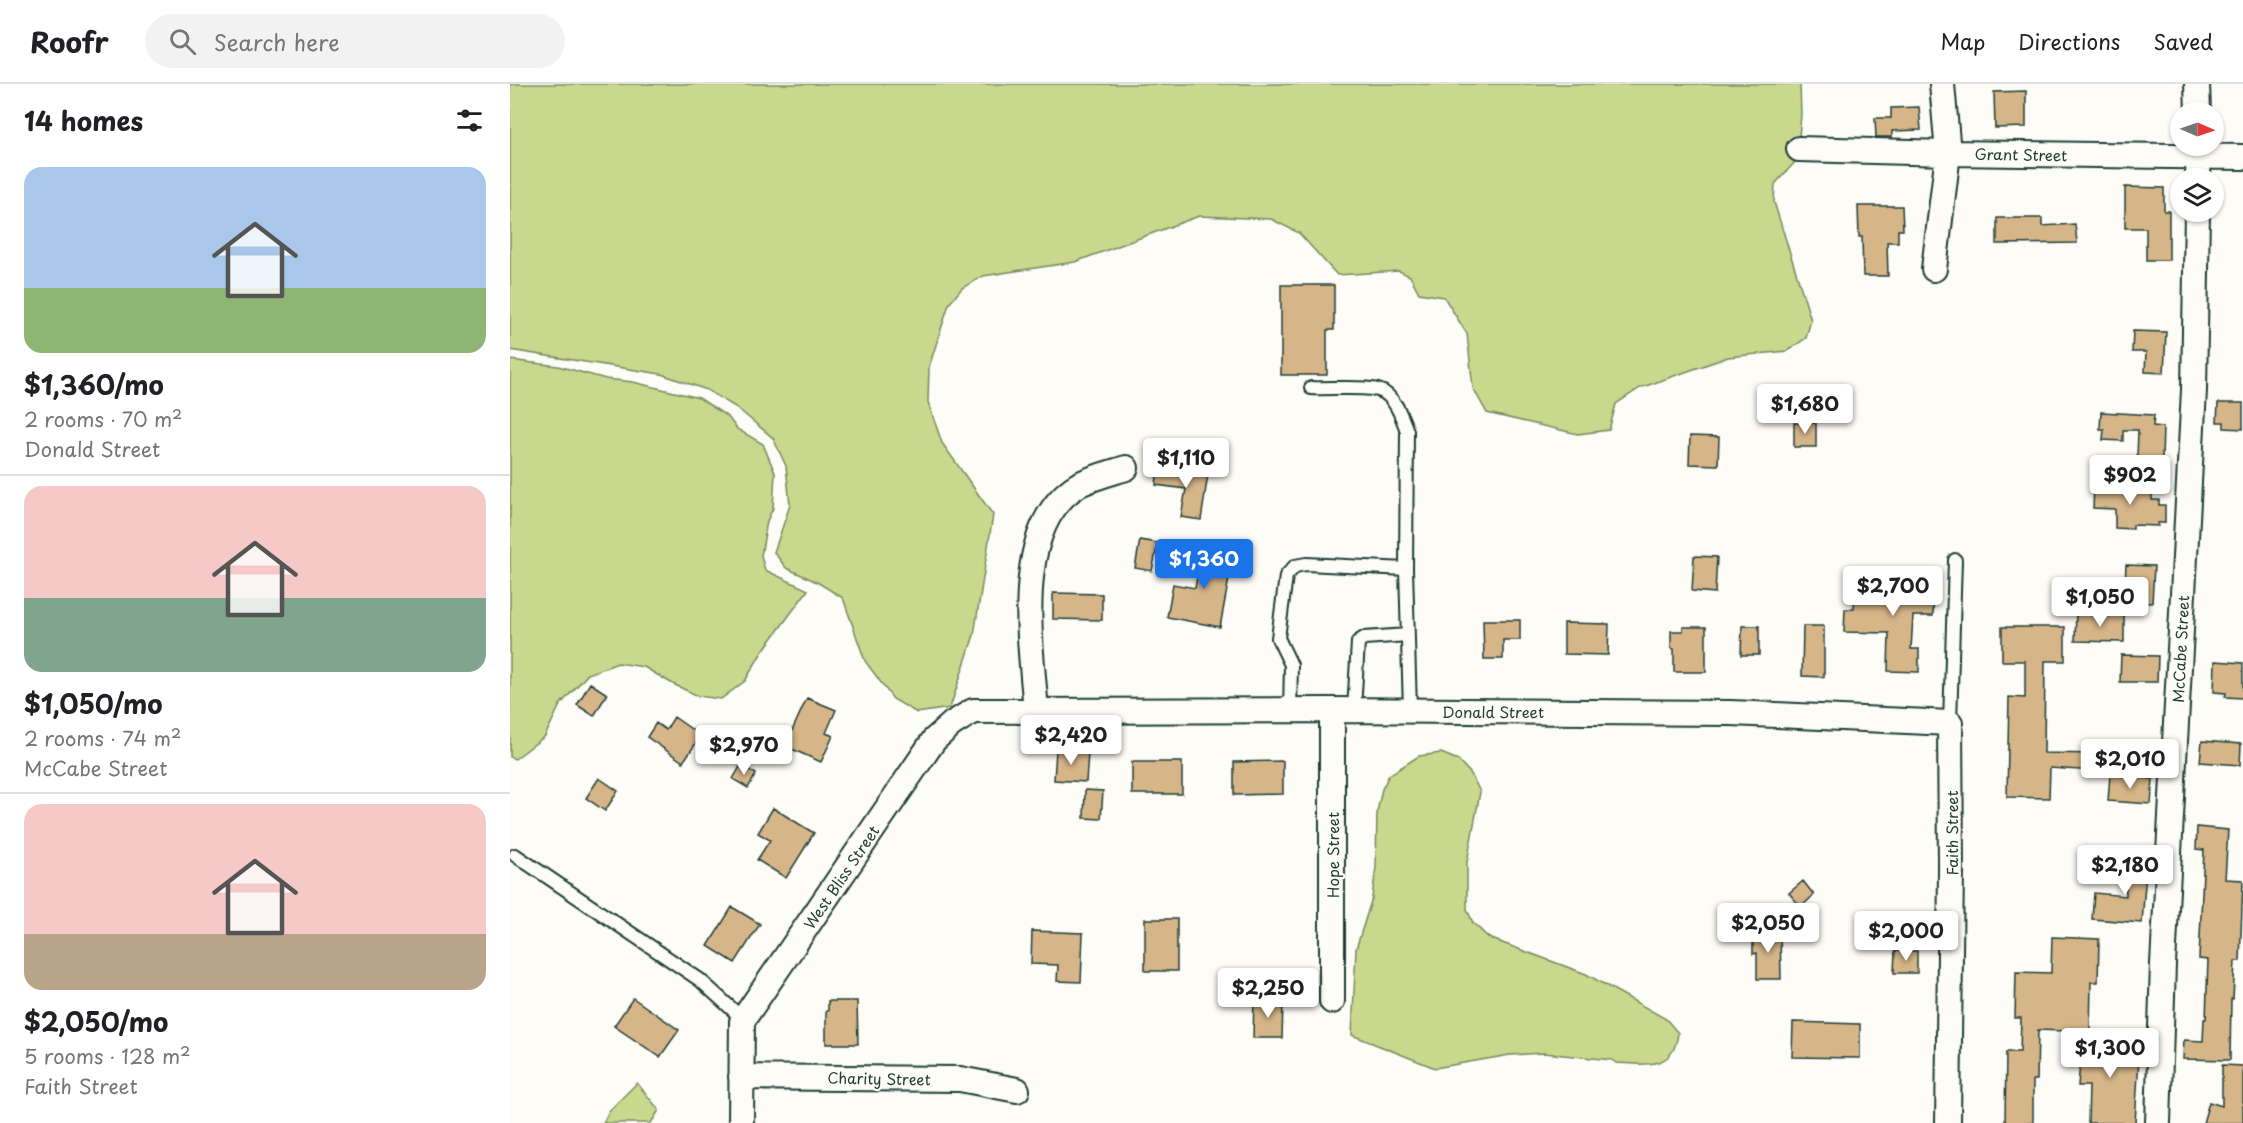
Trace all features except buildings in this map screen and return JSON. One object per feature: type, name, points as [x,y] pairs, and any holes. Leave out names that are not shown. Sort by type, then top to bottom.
[{"type":"street","points":[[1934,269],[1948,153],[1942,84]]},
{"type":"street","points":[[2197,84],[2198,102]]},
{"type":"street","name":"Grant Street","points":[[1799,149],[2199,160],[2243,157]]},
{"type":"street","name":"McCabe Street","points":[[2158,1123],[2163,964],[2194,390],[2197,222]]},
{"type":"street","points":[[1036,711],[1029,589],[1031,568],[1038,540],[1053,512],[1076,486],[1092,478],[1126,468]]},
{"type":"street","name":"Donald Street","points":[[1036,711],[1343,710],[1731,713],[1950,723]]},
{"type":"street","name":"Hope Street","points":[[1332,1001],[1343,710]]},
{"type":"street","name":"West Bliss Street","points":[[744,1019],[934,740],[952,724],[973,711],[1036,711]]},
{"type":"street","name":"Faith Street","points":[[1948,1123],[1950,723]]},
{"type":"street","points":[[741,1123],[744,1019]]},
{"type":"street","name":"Charity Street","points":[[741,1077],[960,1079],[1017,1089]]},
{"type":"lane","points":[[1311,388],[1379,390],[1392,400],[1407,431],[1410,711]]},
{"type":"lane","points":[[1950,723],[1955,560]]},
{"type":"lane","points":[[1290,710],[1291,665],[1278,638],[1286,576],[1295,566],[1306,564],[1407,569]]},
{"type":"lane","points":[[1343,710],[1358,642],[1364,638],[1408,635]]},
{"type":"lane","points":[[514,855],[700,980],[744,1019]]},
{"type":"green space","points":[[510,84],[1800,84],[1801,115],[1797,160],[1775,184],[1774,202],[1811,320],[1806,338],[1787,351],[1728,357],[1640,388],[1616,404],[1609,430],[1578,434],[1487,413],[1473,388],[1467,334],[1444,297],[1419,293],[1410,276],[1399,271],[1337,275],[1299,233],[1271,219],[1199,216],[1075,262],[983,276],[962,288],[949,304],[929,367],[928,402],[942,443],[993,515],[974,635],[950,708],[917,713],[893,699],[865,661],[843,598],[817,582],[786,568],[774,552],[790,505],[786,466],[773,438],[737,408],[707,390],[661,374],[510,350]]},
{"type":"green space","points":[[510,360],[558,366],[606,379],[633,382],[699,398],[728,417],[737,429],[763,444],[775,473],[773,508],[767,521],[761,556],[765,570],[808,590],[762,652],[745,681],[721,699],[698,696],[644,667],[618,663],[588,674],[560,705],[545,736],[515,759],[510,757]]},
{"type":"green space","points":[[1441,753],[1458,760],[1471,774],[1480,792],[1467,862],[1467,909],[1473,923],[1489,938],[1586,974],[1666,1019],[1678,1033],[1671,1054],[1656,1063],[1647,1064],[1616,1063],[1612,1060],[1544,1053],[1510,1055],[1435,1068],[1352,1035],[1356,949],[1372,898],[1376,867],[1377,812],[1382,789],[1389,775],[1419,756]]},
{"type":"green space","points":[[637,1083],[659,1110],[651,1123],[603,1123],[609,1111]]}]
